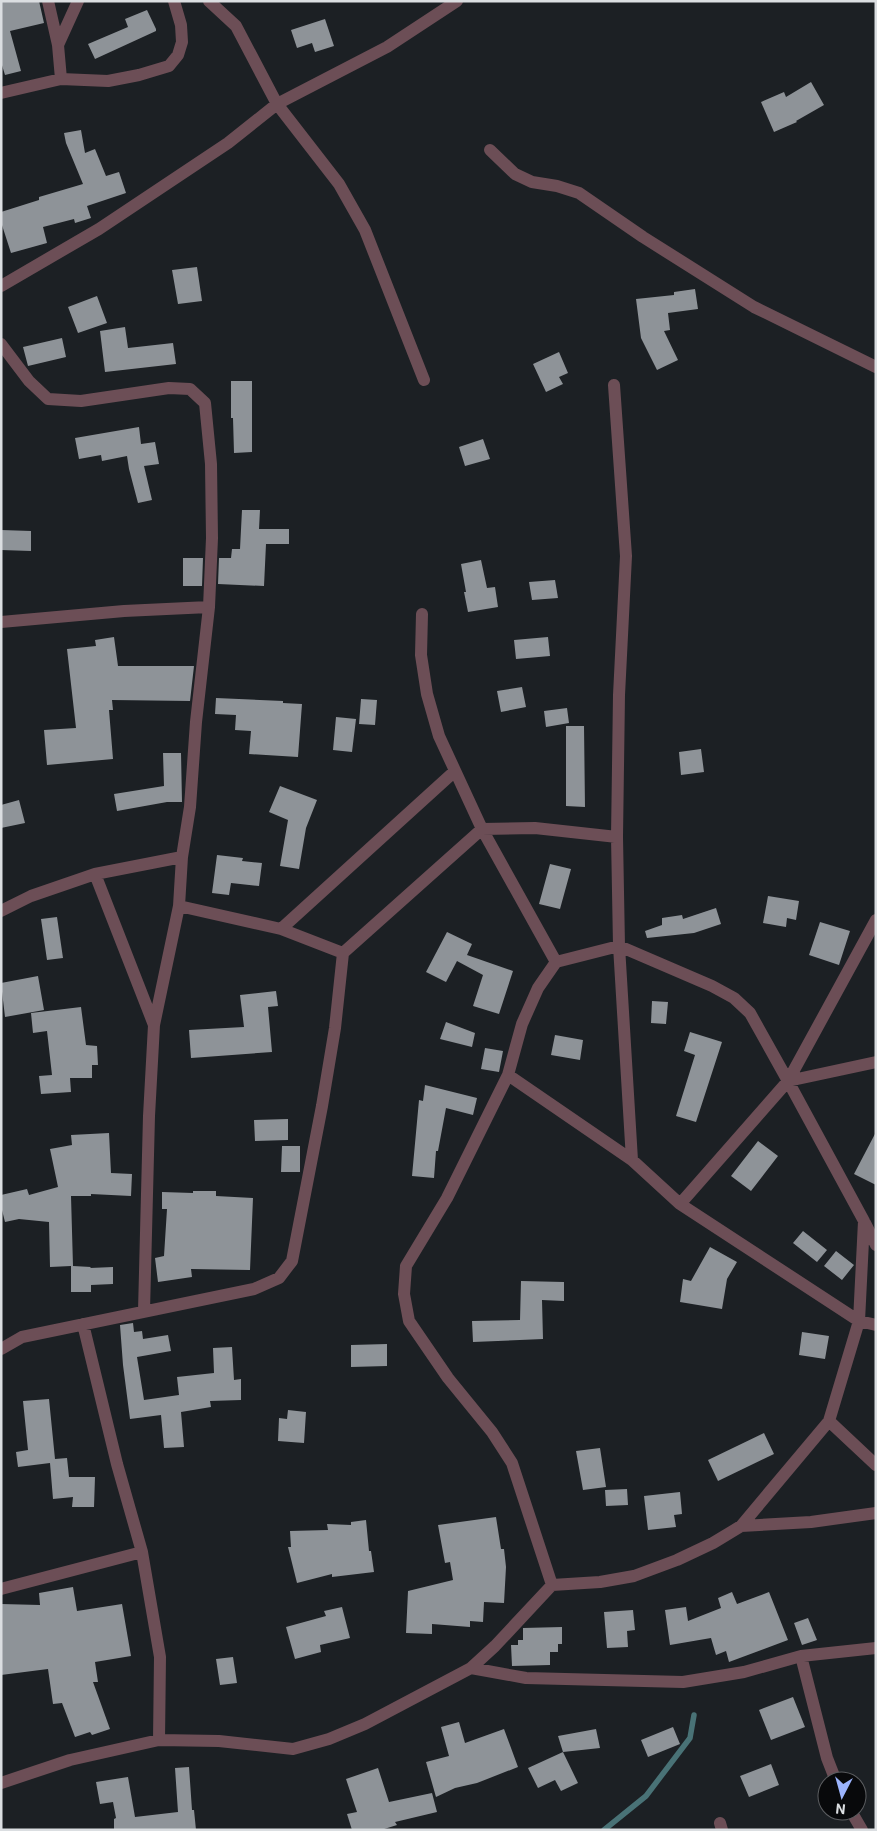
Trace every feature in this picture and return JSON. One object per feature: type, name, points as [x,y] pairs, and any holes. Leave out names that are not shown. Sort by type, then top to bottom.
[{"type":"street","points":[[48,1],[58,45],[61,79]]},
{"type":"street","points":[[58,45],[78,1]]},
{"type":"street","points":[[1,93],[61,79],[108,81],[139,76],[169,66],[178,55],[182,42],[181,25],[174,1]]},
{"type":"street","points":[[209,1],[236,26],[277,104],[339,184],[365,230],[424,380]]},
{"type":"street","points":[[1,286],[98,229],[228,143],[277,104],[387,47],[457,1]]},
{"type":"street","points":[[490,150],[515,174],[532,182],[557,186],[579,193],[643,237],[754,307],[876,367]]},
{"type":"street","points":[[1,344],[29,381],[48,399],[81,401],[169,388],[190,389],[205,403],[211,464],[212,538],[209,607],[196,722],[190,807],[182,857],[179,906],[154,1025],[149,1116],[144,1311]]},
{"type":"street","points":[[614,385],[626,556],[619,695],[618,946],[632,1160]]},
{"type":"street","points":[[1,622],[124,611],[209,607]]},
{"type":"street","points":[[422,614],[421,655],[427,694],[439,736],[482,829],[556,962]]},
{"type":"street","points":[[281,929],[456,770]]},
{"type":"street","points":[[1,1349],[22,1337],[254,1289],[279,1278],[292,1261],[335,1028],[343,953],[482,829],[535,828],[618,836]]},
{"type":"street","points":[[1,911],[31,896],[95,874],[182,857]]},
{"type":"street","points":[[95,874],[154,1025]]},
{"type":"street","points":[[179,906],[281,929],[343,953]]},
{"type":"street","points":[[680,1204],[788,1081],[876,920]]},
{"type":"street","points":[[552,1585],[512,1463],[492,1432],[448,1378],[409,1321],[404,1294],[406,1266],[447,1198],[508,1075],[522,1024],[538,988],[556,962],[618,946],[712,986],[734,998],[750,1013],[876,1245]]},
{"type":"street","points":[[788,1081],[876,1062]]},
{"type":"street","points":[[508,1075],[632,1160],[680,1204],[859,1321],[876,1325]]},
{"type":"street","points":[[1,1783],[70,1760],[159,1740],[219,1742],[293,1749],[329,1739],[365,1724],[471,1668],[495,1646],[552,1585],[600,1582],[634,1576],[677,1560],[713,1543],[741,1526],[829,1421],[859,1321],[864,1220]]},
{"type":"street","points":[[83,1324],[117,1464],[142,1552],[160,1657],[159,1740]]},
{"type":"street","points":[[829,1421],[876,1466]]},
{"type":"street","points":[[741,1526],[811,1522],[876,1513]]},
{"type":"street","points":[[1,1590],[142,1552]]},
{"type":"street","points":[[471,1668],[526,1678],[683,1682],[744,1672],[801,1656],[876,1648]]},
{"type":"street","points":[[801,1656],[827,1758],[832,1771]]},
{"type":"building","points":[[1,1],[39,1],[44,23],[10,31],[21,71],[5,75],[1,62]]},
{"type":"building","points":[[147,10],[156,31],[95,59],[88,44],[128,27],[125,19]]},
{"type":"building","points":[[325,19],[334,46],[315,52],[312,43],[297,48],[291,30]]},
{"type":"building","points":[[811,82],[824,105],[797,122],[774,132],[761,102],[784,92],[786,97]]},
{"type":"building","points":[[81,130],[85,153],[95,149],[106,176],[119,172],[126,193],[87,206],[91,218],[75,223],[74,219],[43,227],[47,243],[11,253],[1,222],[1,212],[39,200],[39,197],[83,184],[66,143],[64,133]]},
{"type":"building","points":[[197,267],[202,301],[178,304],[172,270]]},
{"type":"building","points":[[695,289],[698,309],[668,313],[670,330],[664,331],[678,360],[657,370],[641,338],[636,299],[674,295],[674,292]]},
{"type":"building","points":[[97,296],[107,323],[78,333],[68,307]]},
{"type":"building","points":[[125,327],[128,348],[173,343],[176,364],[105,372],[100,331]]},
{"type":"building","points":[[62,338],[66,357],[28,366],[23,347]]},
{"type":"building","points":[[559,352],[568,373],[559,377],[563,384],[546,392],[533,364]]},
{"type":"building","points":[[231,381],[252,381],[252,452],[234,453],[233,418],[231,418]]},
{"type":"building","points":[[139,427],[141,444],[155,442],[159,464],[144,466],[152,500],[138,503],[127,456],[102,461],[101,455],[79,459],[75,438]]},
{"type":"building","points":[[483,439],[490,459],[465,466],[459,447]]},
{"type":"building","points":[[242,510],[260,510],[259,529],[289,529],[289,544],[266,544],[264,586],[218,584],[219,558],[231,558],[232,549],[240,549]]},
{"type":"building","points":[[1,530],[31,531],[31,551],[1,550]]},
{"type":"building","points":[[183,558],[203,558],[202,586],[183,586]]},
{"type":"building","points":[[481,560],[487,588],[495,587],[498,607],[468,612],[461,564]]},
{"type":"building","points":[[555,580],[558,598],[532,600],[529,582]]},
{"type":"building","points":[[114,637],[118,666],[194,666],[190,701],[112,700],[113,710],[109,710],[113,759],[47,765],[44,730],[76,728],[67,649],[96,646],[95,640]]},
{"type":"building","points":[[548,637],[550,656],[516,659],[514,640]]},
{"type":"building","points":[[522,687],[526,707],[501,712],[497,691]]},
{"type":"building","points":[[216,698],[283,701],[283,703],[302,704],[298,757],[249,754],[251,731],[235,730],[236,715],[215,714]]},
{"type":"building","points":[[361,699],[377,700],[375,725],[359,724]]},
{"type":"building","points":[[567,708],[569,723],[546,727],[544,711]]},
{"type":"building","points":[[336,717],[356,719],[352,752],[333,750]]},
{"type":"building","points":[[566,726],[584,726],[585,807],[566,806]]},
{"type":"building","points":[[701,749],[704,772],[681,775],[679,752]]},
{"type":"building","points":[[163,753],[181,753],[182,802],[167,802],[117,811],[114,794],[164,786]]},
{"type":"building","points":[[280,786],[317,800],[306,828],[299,869],[280,866],[288,820],[269,812]]},
{"type":"building","points":[[19,800],[25,823],[1,828],[1,805]]},
{"type":"building","points":[[217,855],[243,858],[242,861],[262,863],[259,886],[231,883],[229,895],[212,893]]},
{"type":"building","points":[[550,864],[571,869],[560,909],[539,904]]},
{"type":"building","points":[[768,896],[799,901],[796,920],[787,918],[786,927],[763,923]]},
{"type":"building","points":[[716,908],[721,924],[694,933],[647,938],[645,931],[662,925],[662,918],[682,915],[683,919]]},
{"type":"building","points":[[57,917],[63,958],[47,960],[41,919]]},
{"type":"building","points":[[820,922],[850,931],[839,965],[809,955]]},
{"type":"building","points":[[447,932],[472,944],[467,955],[513,971],[499,1014],[473,1006],[483,975],[457,961],[446,982],[426,972]]},
{"type":"building","points":[[38,976],[44,1010],[5,1017],[1,983]]},
{"type":"building","points":[[276,991],[278,1006],[268,1007],[272,1052],[191,1058],[189,1030],[244,1027],[240,995]]},
{"type":"building","points":[[652,1001],[668,1002],[666,1024],[651,1023]]},
{"type":"building","points":[[81,1007],[86,1045],[97,1046],[98,1065],[92,1065],[92,1078],[70,1078],[71,1092],[41,1094],[39,1076],[52,1075],[47,1031],[33,1033],[31,1013]]},
{"type":"building","points":[[446,1022],[475,1033],[472,1047],[440,1039]]},
{"type":"building","points":[[690,1032],[722,1042],[696,1122],[676,1116],[695,1055],[684,1051]]},
{"type":"building","points":[[555,1035],[583,1040],[580,1060],[551,1055]]},
{"type":"building","points":[[485,1048],[503,1051],[499,1072],[481,1069]]},
{"type":"building","points":[[425,1085],[477,1098],[473,1115],[446,1108],[438,1151],[436,1151],[434,1178],[412,1176],[419,1100],[423,1101]]},
{"type":"building","points":[[288,1119],[288,1140],[255,1141],[254,1120]]},
{"type":"building","points":[[876,1132],[876,1185],[854,1174]]},
{"type":"building","points":[[109,1133],[111,1173],[132,1174],[131,1196],[91,1194],[91,1196],[71,1196],[73,1266],[90,1268],[113,1267],[113,1284],[91,1285],[91,1292],[71,1292],[71,1266],[50,1267],[49,1222],[19,1219],[5,1222],[1,1206],[1,1195],[27,1189],[29,1195],[58,1187],[50,1149],[72,1145],[71,1135]]},
{"type":"building","points":[[758,1141],[778,1156],[751,1191],[731,1176]]},
{"type":"building","points":[[282,1146],[300,1146],[300,1172],[281,1172]]},
{"type":"building","points":[[193,1191],[216,1191],[216,1196],[253,1198],[250,1270],[191,1269],[192,1277],[158,1282],[155,1258],[164,1256],[167,1209],[162,1209],[162,1192],[193,1193]]},
{"type":"building","points":[[803,1231],[827,1250],[817,1262],[793,1243]]},
{"type":"building","points":[[710,1247],[737,1262],[727,1279],[722,1309],[680,1302],[683,1279],[691,1281]]},
{"type":"building","points":[[836,1251],[854,1265],[842,1280],[824,1266]]},
{"type":"building","points":[[521,1281],[564,1282],[564,1301],[542,1300],[543,1339],[473,1342],[472,1321],[520,1320]]},
{"type":"building","points":[[133,1323],[134,1332],[142,1331],[143,1339],[168,1335],[171,1351],[137,1357],[144,1400],[179,1395],[177,1377],[214,1373],[213,1348],[232,1347],[234,1380],[241,1379],[241,1400],[210,1401],[211,1407],[181,1412],[184,1447],[164,1448],[161,1415],[130,1419],[120,1325]]},
{"type":"building","points":[[802,1332],[829,1336],[825,1359],[799,1355]]},
{"type":"building","points":[[387,1344],[387,1366],[351,1367],[351,1345]]},
{"type":"building","points":[[49,1399],[55,1459],[67,1458],[69,1477],[95,1477],[94,1507],[72,1507],[73,1497],[53,1499],[50,1463],[18,1467],[16,1452],[28,1450],[23,1401]]},
{"type":"building","points":[[288,1410],[306,1412],[304,1443],[278,1441],[279,1418],[287,1419]]},
{"type":"building","points":[[764,1433],[774,1454],[718,1481],[708,1460]]},
{"type":"building","points":[[600,1448],[606,1487],[583,1490],[576,1451]]},
{"type":"building","points":[[627,1489],[628,1505],[606,1506],[605,1490]]},
{"type":"building","points":[[680,1492],[682,1514],[674,1515],[676,1527],[648,1530],[644,1496]]},
{"type":"building","points":[[496,1517],[501,1549],[504,1549],[506,1567],[504,1603],[484,1602],[483,1622],[470,1621],[470,1627],[432,1624],[432,1634],[406,1633],[408,1591],[453,1580],[450,1562],[445,1563],[438,1525]]},
{"type":"building","points":[[366,1520],[369,1551],[371,1551],[374,1572],[332,1577],[332,1574],[297,1583],[288,1547],[291,1547],[290,1531],[328,1530],[327,1524],[351,1525],[351,1522]]},
{"type":"building","points":[[73,1587],[77,1611],[122,1604],[131,1656],[95,1662],[98,1682],[93,1682],[110,1729],[92,1735],[90,1732],[75,1737],[62,1703],[53,1704],[48,1669],[1,1675],[1,1604],[40,1605],[39,1593]]},
{"type":"building","points":[[732,1592],[737,1604],[769,1592],[788,1640],[729,1662],[726,1651],[716,1655],[711,1638],[670,1645],[665,1610],[686,1607],[688,1621],[721,1608],[718,1598]]},
{"type":"building","points":[[342,1607],[350,1638],[320,1645],[321,1652],[295,1659],[286,1627],[326,1616],[324,1611]]},
{"type":"building","points":[[633,1610],[635,1630],[627,1631],[628,1647],[607,1648],[604,1612]]},
{"type":"building","points":[[808,1618],[817,1640],[802,1645],[794,1623]]},
{"type":"building","points":[[562,1627],[562,1644],[558,1644],[558,1652],[550,1652],[550,1665],[512,1666],[511,1645],[518,1645],[518,1640],[523,1640],[523,1628]]},
{"type":"building","points":[[233,1657],[237,1683],[220,1685],[216,1659]]},
{"type":"building","points":[[793,1697],[805,1727],[771,1740],[759,1710]]},
{"type":"building","points":[[459,1722],[465,1743],[504,1729],[518,1767],[477,1783],[455,1788],[436,1797],[426,1762],[449,1756],[441,1727]]},
{"type":"building","points":[[673,1727],[680,1744],[648,1757],[641,1740]]},
{"type":"building","points":[[596,1729],[600,1748],[563,1752],[558,1736]]},
{"type":"building","points":[[563,1752],[578,1783],[561,1791],[555,1780],[538,1788],[528,1768]]},
{"type":"building","points":[[771,1764],[779,1785],[749,1797],[740,1776]]},
{"type":"building","points":[[189,1767],[192,1810],[194,1810],[196,1830],[114,1830],[114,1819],[116,1818],[113,1802],[100,1804],[96,1782],[128,1777],[135,1817],[178,1812],[175,1768]]},
{"type":"building","points":[[378,1768],[389,1802],[432,1793],[437,1812],[395,1822],[397,1825],[381,1830],[352,1830],[347,1814],[357,1812],[346,1779]]},
{"type":"waterway","points":[[604,1830],[646,1796],[690,1738],[694,1715]]}]
